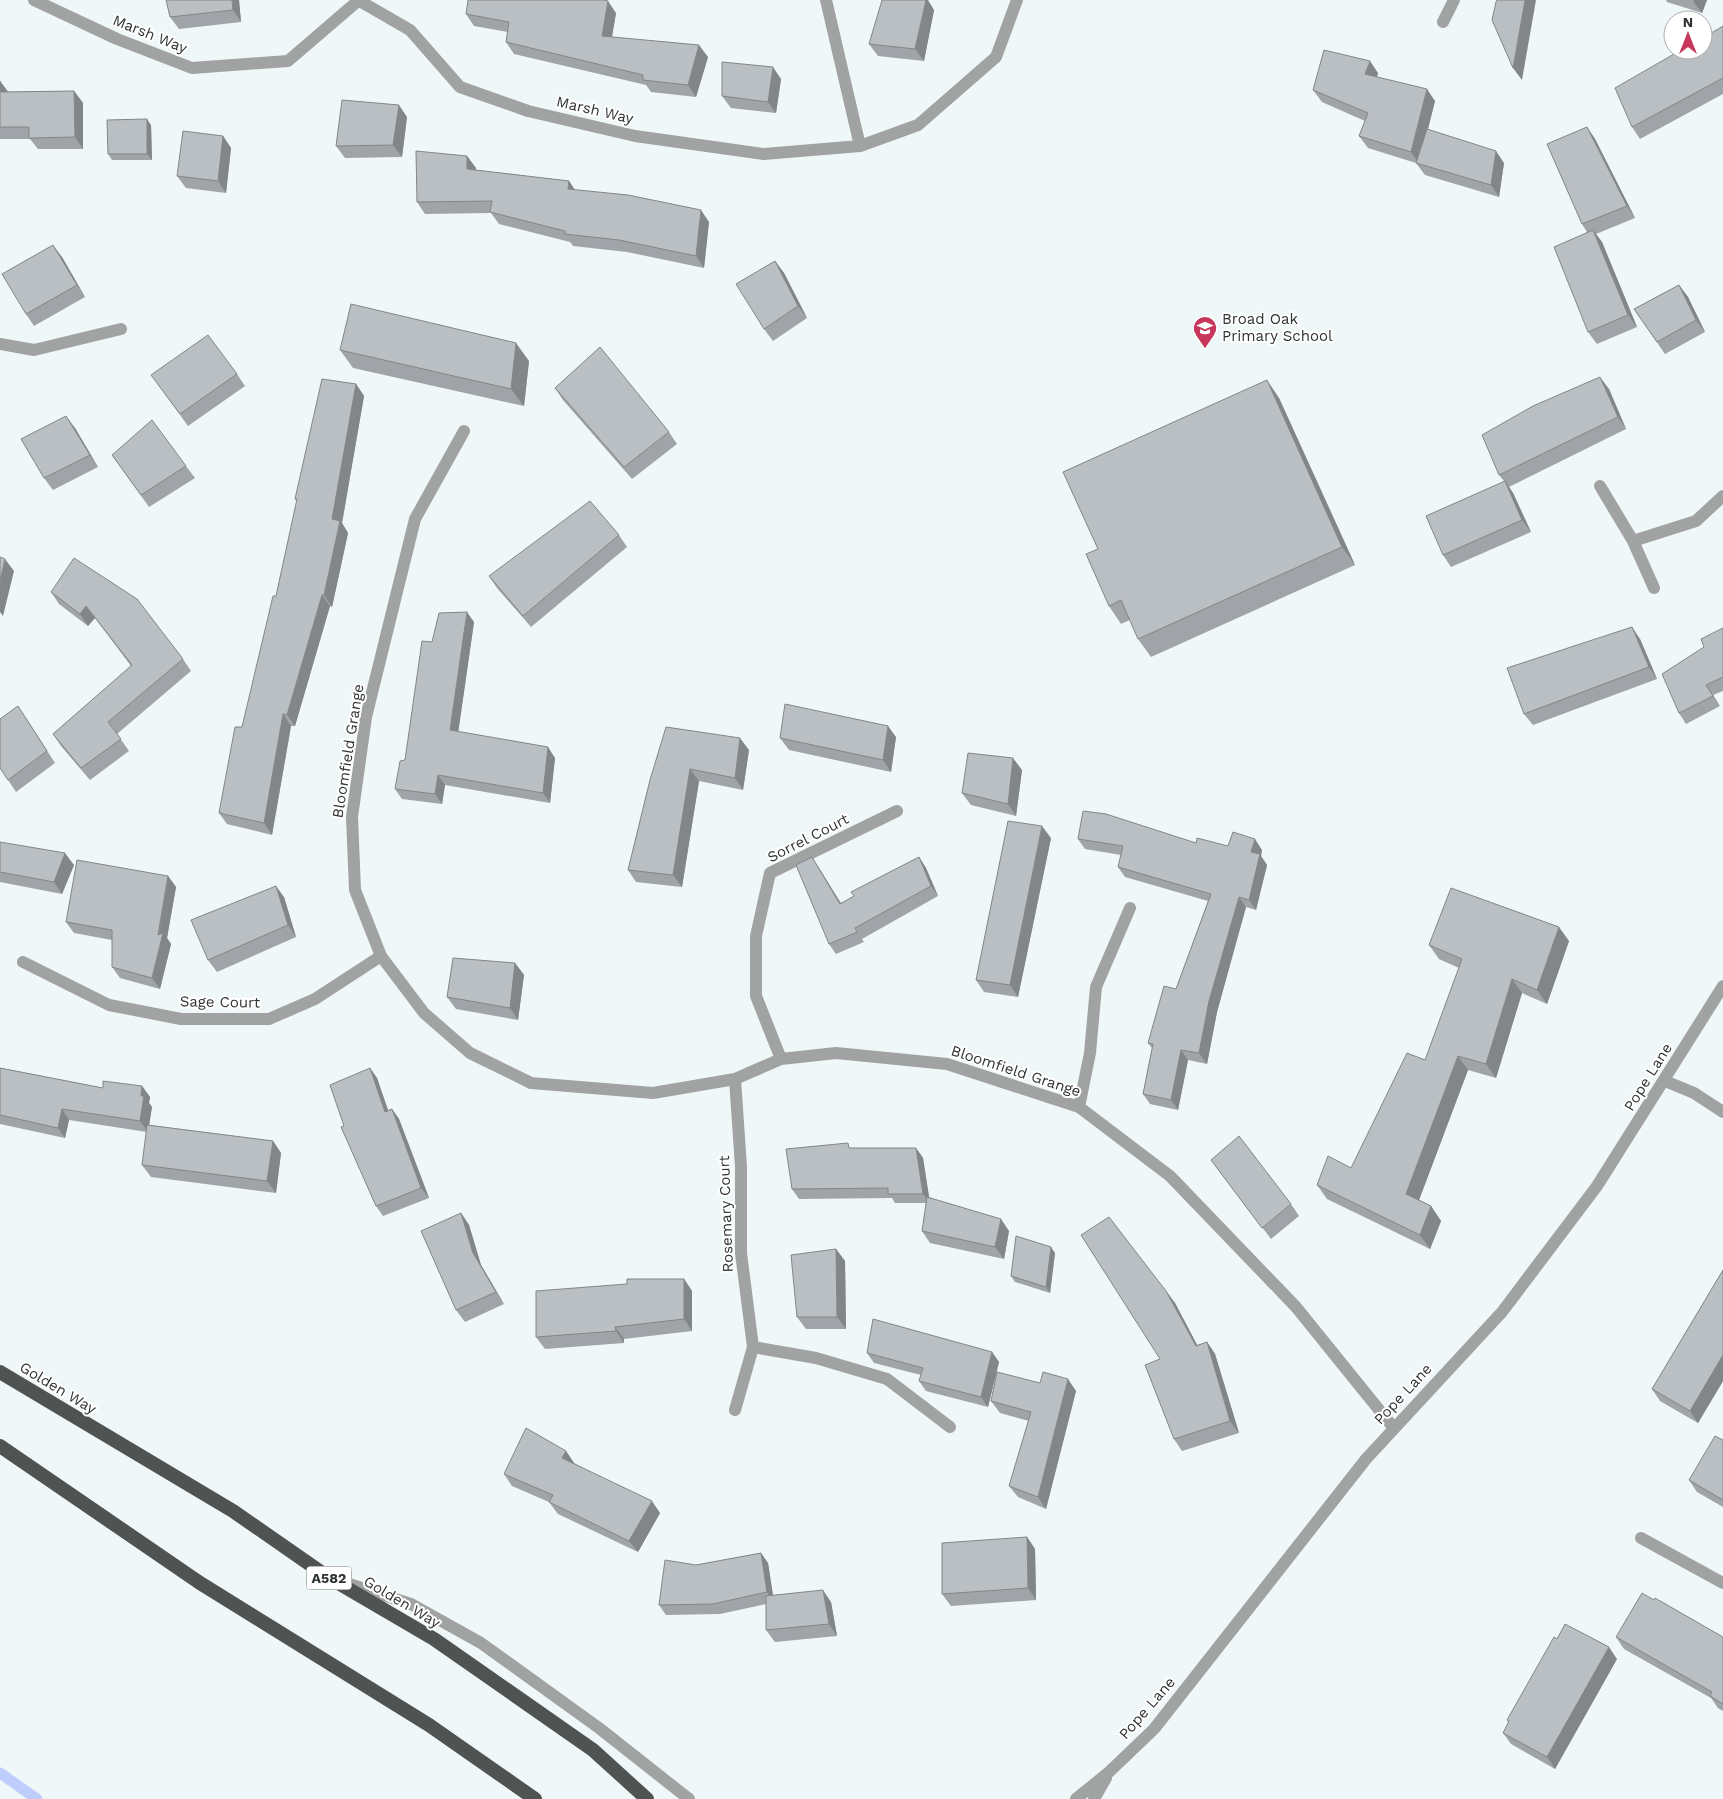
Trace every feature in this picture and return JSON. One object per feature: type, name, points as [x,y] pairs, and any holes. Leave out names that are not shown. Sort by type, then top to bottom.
[{"type":"highway","name":"Golden Way","points":[[0,1372],[233,1511],[328,1577],[434,1639],[593,1750],[646,1799]]},
{"type":"highway","points":[[0,1446],[200,1583],[429,1725],[535,1799]]},
{"type":"street","name":"Marsh Way","points":[[34,0],[117,40],[192,68],[288,61],[358,0],[410,30],[460,87],[528,111],[635,136],[764,154],[860,146],[918,126],[996,57],[1017,0]]},
{"type":"street","points":[[826,0],[860,146]]},
{"type":"street","points":[[1444,22],[1454,0]]},
{"type":"street","points":[[0,344],[34,350],[120,329]]},
{"type":"street","name":"Bloomfield Grange","points":[[464,431],[415,519],[366,717],[352,816],[355,890],[381,956],[424,1013],[470,1053],[531,1083],[652,1093],[735,1079],[781,1059],[836,1053],[947,1064],[1079,1107],[1170,1176],[1296,1307],[1393,1427]]},
{"type":"street","points":[[1600,486],[1633,541],[1654,588]]},
{"type":"street","points":[[1633,541],[1696,521],[1723,496]]},
{"type":"street","name":"Sorrel Court","points":[[781,1059],[756,996],[756,936],[770,873],[896,812]]},
{"type":"street","points":[[1079,1107],[1090,1053],[1096,987],[1130,908]]},
{"type":"street","name":"Sage Court","points":[[24,962],[109,1005],[180,1019],[269,1019],[315,999],[381,956]]},
{"type":"street","name":"Pope Lane","points":[[1076,1799],[1108,1773],[1154,1730],[1366,1459],[1393,1427],[1502,1312],[1597,1186],[1665,1081],[1723,986]]},
{"type":"street","name":"Rosemary Court","points":[[735,1079],[741,1167],[741,1253],[753,1347],[735,1410]]},
{"type":"street","points":[[1665,1081],[1694,1094],[1723,1112]]},
{"type":"street","points":[[753,1347],[816,1358],[887,1379],[950,1427]]},
{"type":"street","points":[[1641,1538],[1723,1583]]},
{"type":"street","points":[[328,1577],[412,1604],[481,1643],[599,1728],[689,1799]]},
{"type":"street","points":[[1094,1799],[1108,1773]]},
{"type":"building","points":[[166,0],[232,0],[233,10],[170,17]]},
{"type":"building","points":[[468,0],[608,1],[602,36],[699,45],[688,85],[643,80],[643,75],[506,42],[509,22],[466,14]]},
{"type":"building","points":[[882,0],[926,0],[915,49],[869,44]]},
{"type":"building","points":[[1497,0],[1525,0],[1513,68],[1492,20]]},
{"type":"building","points":[[1723,26],[1723,78],[1632,127],[1615,88],[1664,60],[1713,60],[1713,32]]},
{"type":"building","points":[[1324,50],[1370,61],[1365,74],[1427,89],[1411,152],[1359,136],[1368,113],[1313,90]]},
{"type":"building","points":[[722,62],[773,67],[768,102],[722,96]]},
{"type":"building","points":[[0,81],[1,92],[74,91],[75,137],[29,138],[29,127],[0,127]]},
{"type":"building","points":[[342,100],[399,105],[393,145],[336,146]]},
{"type":"building","points":[[147,119],[147,154],[108,154],[107,120]]},
{"type":"building","points":[[1587,127],[1627,206],[1582,224],[1547,144]]},
{"type":"building","points":[[1427,129],[1496,151],[1491,185],[1416,163]]},
{"type":"building","points":[[183,131],[223,136],[218,181],[177,176]]},
{"type":"building","points":[[416,151],[467,156],[467,169],[569,181],[568,189],[628,195],[701,210],[696,256],[619,240],[565,234],[565,231],[490,212],[492,201],[417,202]]},
{"type":"building","points":[[1593,230],[1628,315],[1588,332],[1554,247]]},
{"type":"building","points":[[53,245],[77,285],[26,314],[2,274]]},
{"type":"building","points":[[775,261],[798,306],[764,329],[736,284]]},
{"type":"building","points":[[1679,285],[1696,320],[1657,342],[1634,309]]},
{"type":"building","points":[[351,304],[516,343],[511,389],[340,350]]},
{"type":"building","points":[[208,335],[237,374],[180,414],[151,375]]},
{"type":"building","points":[[600,347],[669,432],[624,467],[555,388]]},
{"type":"building","points":[[1600,377],[1618,417],[1499,475],[1482,435],[1533,406]]},
{"type":"building","points":[[322,379],[356,384],[332,519],[340,521],[324,595],[322,595],[287,715],[283,714],[264,823],[219,813],[235,727],[242,727],[273,596],[276,596],[297,499],[295,499]]},
{"type":"building","points":[[1267,380],[1342,547],[1138,639],[1121,600],[1109,606],[1086,554],[1098,549],[1063,472]]},
{"type":"building","points":[[66,416],[90,455],[44,478],[21,439]]},
{"type":"building","points":[[152,420],[186,466],[141,495],[112,455]]},
{"type":"building","points":[[1505,481],[1522,520],[1443,555],[1426,516]]},
{"type":"building","points":[[590,501],[619,535],[523,616],[489,576]]},
{"type":"building","points":[[0,557],[5,559],[0,581]]},
{"type":"building","points":[[74,558],[137,599],[183,659],[108,722],[121,739],[81,768],[53,734],[132,665],[86,606],[80,614],[51,592]]},
{"type":"building","points":[[467,612],[450,730],[548,747],[543,793],[438,775],[435,794],[395,789],[400,761],[405,760],[422,641],[432,642],[439,613]]},
{"type":"building","points":[[1632,627],[1649,667],[1524,714],[1507,668]]},
{"type":"building","points":[[1723,628],[1723,677],[1706,685],[1713,696],[1679,713],[1662,674],[1704,647],[1701,639]]},
{"type":"building","points":[[785,704],[888,726],[883,760],[780,738]]},
{"type":"building","points":[[18,706],[47,751],[8,780],[0,768],[0,719]]},
{"type":"building","points":[[666,727],[740,738],[735,778],[690,769],[673,875],[628,870],[650,780]]},
{"type":"building","points":[[968,753],[1013,758],[1008,804],[962,793]]},
{"type":"building","points":[[1083,811],[1106,814],[1196,843],[1197,838],[1228,846],[1233,832],[1255,839],[1251,852],[1260,854],[1249,900],[1239,897],[1209,1001],[1199,1053],[1181,1050],[1171,1100],[1143,1094],[1153,1044],[1148,1043],[1164,986],[1176,989],[1211,894],[1118,867],[1123,846],[1078,839]]},
{"type":"building","points":[[1008,821],[1042,826],[1010,985],[976,980]]},
{"type":"building","points":[[0,842],[65,853],[54,882],[0,872]]},
{"type":"building","points":[[812,857],[840,904],[854,896],[851,892],[919,857],[931,886],[855,928],[857,932],[829,944],[796,865]]},
{"type":"building","points":[[77,860],[168,876],[158,935],[163,933],[152,978],[112,967],[112,930],[66,922]]},
{"type":"building","points":[[276,886],[288,925],[208,960],[191,920]]},
{"type":"building","points":[[1451,888],[1559,927],[1537,990],[1512,979],[1486,1064],[1458,1056],[1406,1194],[1431,1206],[1420,1235],[1317,1185],[1328,1156],[1351,1168],[1407,1053],[1425,1060],[1462,959],[1429,945]]},
{"type":"building","points":[[453,958],[515,963],[510,1008],[447,997]]},
{"type":"building","points":[[0,1068],[103,1088],[103,1081],[142,1086],[141,1096],[144,1096],[140,1121],[62,1109],[58,1128],[0,1115]]},
{"type":"building","points":[[370,1068],[385,1112],[392,1109],[421,1188],[376,1206],[341,1127],[344,1126],[330,1085]]},
{"type":"building","points":[[147,1125],[273,1141],[267,1181],[142,1165]]},
{"type":"building","points":[[1239,1136],[1291,1204],[1262,1228],[1211,1160]]},
{"type":"building","points":[[848,1143],[849,1148],[916,1148],[923,1194],[888,1194],[888,1188],[792,1189],[786,1149]]},
{"type":"building","points":[[927,1197],[1001,1219],[995,1247],[922,1231]]},
{"type":"building","points":[[461,1213],[473,1253],[496,1292],[456,1310],[421,1231]]},
{"type":"building","points":[[1109,1217],[1166,1291],[1196,1346],[1207,1342],[1230,1421],[1174,1439],[1145,1365],[1160,1359],[1081,1235]]},
{"type":"building","points":[[1016,1236],[1051,1247],[1046,1287],[1011,1276]]},
{"type":"building","points":[[836,1249],[837,1317],[797,1317],[791,1255]]},
{"type":"building","points":[[1723,1270],[1723,1355],[1690,1411],[1652,1389]]},
{"type":"building","points":[[627,1279],[684,1279],[684,1319],[615,1327],[616,1331],[536,1337],[536,1291],[627,1284]]},
{"type":"building","points":[[873,1319],[992,1352],[981,1397],[919,1381],[923,1368],[867,1353]]},
{"type":"building","points":[[997,1372],[1040,1383],[1043,1372],[1068,1379],[1038,1497],[1009,1486],[1031,1412],[991,1401]]},
{"type":"building","points":[[526,1428],[566,1451],[562,1458],[652,1501],[629,1541],[549,1502],[553,1495],[504,1474]]},
{"type":"building","points":[[1715,1436],[1723,1440],[1723,1500],[1689,1480]]},
{"type":"building","points":[[1027,1537],[1028,1588],[942,1594],[942,1543]]},
{"type":"building","points":[[761,1553],[767,1592],[713,1604],[659,1605],[665,1560],[696,1565]]},
{"type":"building","points":[[823,1590],[829,1624],[766,1630],[766,1596]]},
{"type":"building","points":[[1642,1593],[1654,1600],[1655,1598],[1723,1637],[1723,1704],[1710,1696],[1712,1692],[1616,1637]]},
{"type":"building","points":[[1565,1624],[1609,1647],[1547,1757],[1503,1733],[1509,1721],[1507,1720],[1554,1637],[1557,1639]]},
{"type":"waterway","points":[[0,1773],[37,1799]]},
{"type":"place","name":"Broad Oak Primary School","points":[[1205,349]]}]
